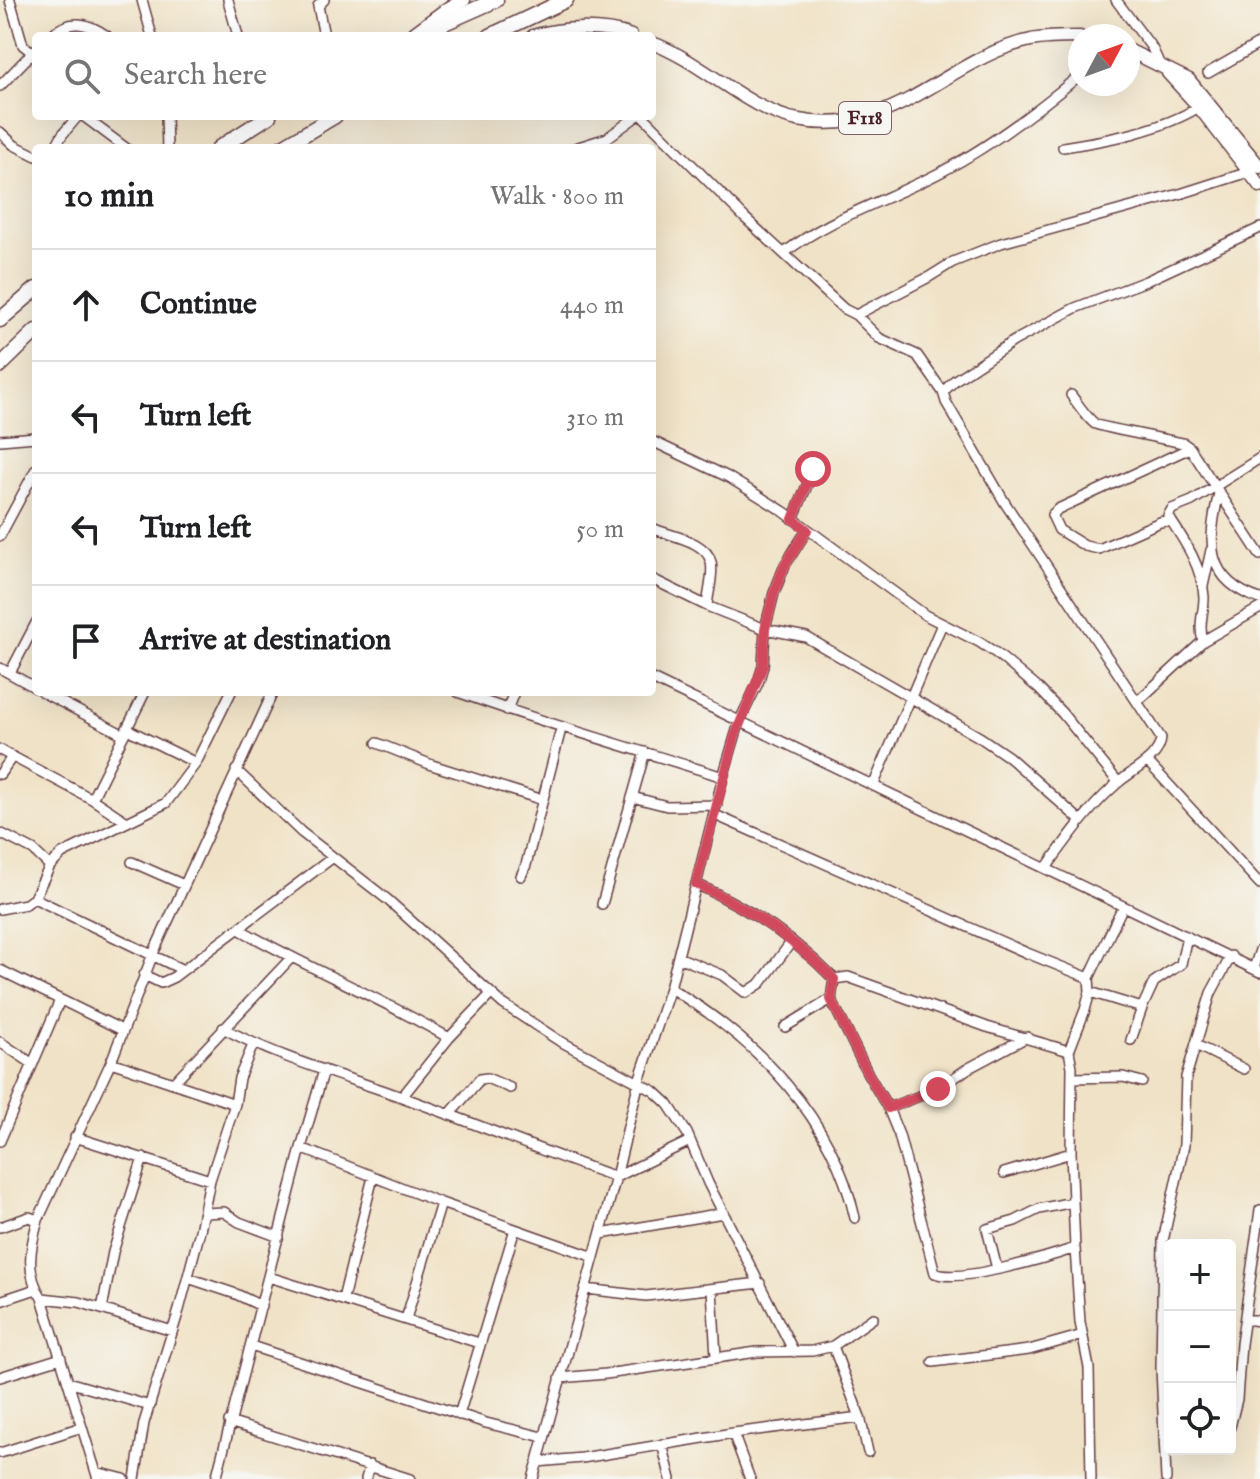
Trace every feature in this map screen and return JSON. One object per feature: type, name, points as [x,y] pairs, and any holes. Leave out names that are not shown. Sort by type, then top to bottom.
[{"type":"highway","points":[[425,32],[496,0]]},
{"type":"highway","points":[[498,32],[566,0]]},
{"type":"highway","points":[[225,144],[263,120]]},
{"type":"highway","points":[[288,144],[328,120]]},
{"type":"highway","points":[[0,320],[32,292]]},
{"type":"highway","points":[[0,366],[32,335]]},
{"type":"main road","points":[[421,32],[432,19],[464,0]]},
{"type":"main road","name":"F118","points":[[656,45],[678,54],[767,109],[795,120],[822,124],[873,117],[990,55],[1029,40],[1068,38]]},
{"type":"main road","points":[[1140,56],[1179,73],[1202,92],[1255,170],[1260,186]]},
{"type":"main road","points":[[1160,65],[1255,170]]},
{"type":"street","points":[[10,0],[23,45],[32,50]]},
{"type":"street","points":[[142,0],[151,32]]},
{"type":"street","points":[[228,0],[237,32]]},
{"type":"street","points":[[323,32],[318,6],[324,0]]},
{"type":"street","points":[[1116,0],[1152,48],[1160,65]]},
{"type":"street","points":[[56,32],[69,24],[83,22],[100,32]]},
{"type":"street","points":[[1208,73],[1260,43]]},
{"type":"street","points":[[0,86],[32,53]]},
{"type":"street","points":[[784,253],[833,222],[946,170],[1029,116],[1068,85]]},
{"type":"street","points":[[1063,147],[1136,131],[1199,107]]},
{"type":"street","points":[[57,144],[77,120]]},
{"type":"street","points":[[87,120],[120,144]]},
{"type":"street","points":[[166,120],[167,144]]},
{"type":"street","points":[[589,144],[607,138],[632,120]]},
{"type":"street","points":[[647,120],[745,218],[844,309],[856,315],[879,338],[917,355],[943,392],[1005,503],[1161,738],[1160,746],[1147,761],[1118,782],[1081,821],[1046,868]]},
{"type":"street","points":[[0,132],[14,145],[32,154]]},
{"type":"street","points":[[856,315],[953,262],[1001,243],[1255,170]]},
{"type":"street","points":[[943,392],[955,380],[1014,341],[1075,308],[1146,281],[1260,228]]},
{"type":"street","points":[[1071,395],[1102,428],[1183,443],[1190,448],[1260,555]]},
{"type":"street","points":[[0,440],[32,437]]},
{"type":"street","points":[[656,443],[728,477],[793,519],[925,615],[979,642],[1027,678],[1062,713],[1118,782]]},
{"type":"street","points":[[1171,520],[1099,549],[1085,546],[1059,530],[1052,515],[1058,509],[1190,448]]},
{"type":"street","points":[[1203,641],[1200,628],[1204,599],[1192,552],[1168,516],[1172,509],[1217,490],[1260,458]]},
{"type":"street","points":[[793,519],[811,476],[814,459]]},
{"type":"street","points":[[1,530],[32,476]]},
{"type":"street","points":[[1217,490],[1211,523],[1214,558],[1224,579],[1241,593],[1260,599]]},
{"type":"street","points":[[656,529],[698,545],[706,552],[712,563],[707,606]]},
{"type":"street","points":[[533,1479],[601,1234],[649,1045],[670,988],[723,777],[740,720],[763,666],[765,629],[774,593],[785,565],[807,530]]},
{"type":"street","points":[[1202,589],[1212,546]]},
{"type":"street","points":[[656,581],[765,629],[806,637],[972,732],[1009,757],[1081,821]]},
{"type":"street","points":[[1138,701],[1203,641],[1260,608]]},
{"type":"street","points":[[874,784],[942,624]]},
{"type":"street","points":[[10,673],[32,631]]},
{"type":"street","points":[[0,668],[32,686]]},
{"type":"street","points":[[656,681],[1257,970],[1260,950]]},
{"type":"street","points":[[50,696],[196,763]]},
{"type":"street","points":[[92,799],[143,696]]},
{"type":"street","points":[[0,909],[26,904],[34,898],[50,866],[62,854],[166,803],[196,763],[229,696]]},
{"type":"street","points":[[124,1479],[97,1475],[29,1260],[38,1220],[111,1062],[153,954],[271,696]]},
{"type":"street","points":[[469,696],[561,729],[723,777]]},
{"type":"street","points":[[507,710],[512,696]]},
{"type":"street","points":[[521,876],[561,729]]},
{"type":"street","points":[[377,743],[432,765],[543,800]]},
{"type":"street","points":[[0,750],[92,799],[127,822]]},
{"type":"street","points":[[602,904],[645,752]]},
{"type":"street","points":[[0,774],[12,757]]},
{"type":"street","points":[[1147,761],[1260,884]]},
{"type":"street","points":[[236,770],[332,858],[388,900],[491,994],[558,1040],[639,1081],[668,1104],[690,1141],[794,1352]]},
{"type":"street","points":[[632,797],[667,806],[716,810],[1027,953],[1089,978]]},
{"type":"street","points":[[0,833],[33,850],[50,866]]},
{"type":"street","points":[[144,975],[161,983],[183,970],[332,858]]},
{"type":"street","points":[[132,862],[184,885]]},
{"type":"street","points":[[696,884],[733,900],[808,953],[834,979]]},
{"type":"street","points":[[34,898],[183,970]]},
{"type":"street","points":[[1091,1479],[1089,1368],[1075,1248],[1069,1051],[1090,992],[1089,978],[1123,906]]},
{"type":"street","points":[[239,929],[449,1038]]},
{"type":"street","points":[[1131,1040],[1154,982],[1181,964],[1187,936]]},
{"type":"street","points":[[678,957],[716,972],[746,993],[761,983],[792,941]]},
{"type":"street","points":[[1164,1390],[1161,1368],[1163,1241],[1184,1145],[1186,1077],[1214,986],[1231,956]]},
{"type":"street","points":[[174,1082],[291,958]]},
{"type":"street","points":[[0,970],[122,1030]]},
{"type":"street","points":[[834,979],[848,977],[987,1027],[1069,1051]]},
{"type":"street","points":[[834,979],[831,999],[899,1135],[933,1270],[940,1276],[1022,1266],[1075,1248]]},
{"type":"street","points":[[670,988],[725,1023],[780,1075],[815,1123],[843,1176],[855,1218]]},
{"type":"street","points":[[1090,992],[1142,1008]]},
{"type":"street","points":[[402,1097],[449,1038],[491,994]]},
{"type":"street","points":[[785,1027],[831,999]]},
{"type":"street","points":[[0,1141],[4,1121],[60,1000]]},
{"type":"street","points":[[223,1028],[253,1045],[616,1177],[690,1141]]},
{"type":"street","points":[[888,1108],[938,1089],[967,1069],[1027,1037]]},
{"type":"street","points":[[0,1042],[33,1064]]},
{"type":"street","points":[[135,1479],[150,1406],[188,1278],[210,1180],[235,1104],[239,1078],[253,1045]]},
{"type":"street","points":[[1196,1045],[1244,1069]]},
{"type":"street","points":[[111,1062],[235,1104]]},
{"type":"street","points":[[216,1479],[324,1070]]},
{"type":"street","points":[[1072,1078],[1123,1077],[1142,1082]]},
{"type":"street","points":[[449,1115],[480,1079],[487,1078],[510,1088]]},
{"type":"street","points":[[75,1137],[210,1180]]},
{"type":"street","points":[[301,1148],[441,1203],[594,1257]]},
{"type":"street","points":[[1004,1173],[1071,1153]]},
{"type":"street","points":[[102,1309],[113,1252],[143,1158]]},
{"type":"street","points":[[343,1299],[373,1177]]},
{"type":"street","points":[[997,1269],[987,1229],[1015,1221],[1039,1209],[1073,1202]]},
{"type":"street","points":[[406,1319],[441,1203]]},
{"type":"street","points":[[1236,1403],[1260,1210]]},
{"type":"street","points":[[204,1213],[224,1212],[239,1222],[279,1237]]},
{"type":"street","points":[[601,1234],[723,1213]]},
{"type":"street","points":[[0,1227],[29,1217],[38,1220]]},
{"type":"street","points":[[459,1415],[515,1229]]},
{"type":"street","points":[[269,1277],[479,1343]]},
{"type":"street","points":[[188,1278],[261,1306]]},
{"type":"street","points":[[586,1289],[646,1296],[760,1283]]},
{"type":"street","points":[[712,1289],[716,1357]]},
{"type":"street","points":[[0,1301],[39,1293],[172,1331]]},
{"type":"street","points":[[560,1378],[757,1352],[794,1352],[833,1346],[873,1318]]},
{"type":"street","points":[[1245,1319],[1260,1321]]},
{"type":"street","points":[[933,1362],[1029,1350],[1083,1335]]},
{"type":"street","points":[[251,1346],[459,1415],[543,1437]]},
{"type":"street","points":[[833,1346],[860,1417],[868,1452]]},
{"type":"street","points":[[0,1377],[61,1358]]},
{"type":"street","points":[[68,1382],[150,1406]]},
{"type":"street","points":[[537,1462],[860,1417]]},
{"type":"street","points":[[229,1422],[410,1479]]},
{"type":"street","points":[[0,1453],[82,1427]]},
{"type":"street","points":[[733,1433],[750,1479]]},
{"type":"street","points":[[662,1444],[671,1479]]},
{"type":"street","points":[[1166,1479],[1167,1455]]},
{"type":"street","points":[[366,1479],[370,1465]]},
{"type":"route","points":[[813,469],[793,519],[807,530],[785,565],[774,593],[765,629],[763,666],[735,736],[696,884],[733,900],[808,953],[834,979],[831,999],[888,1108],[938,1089]]}]
